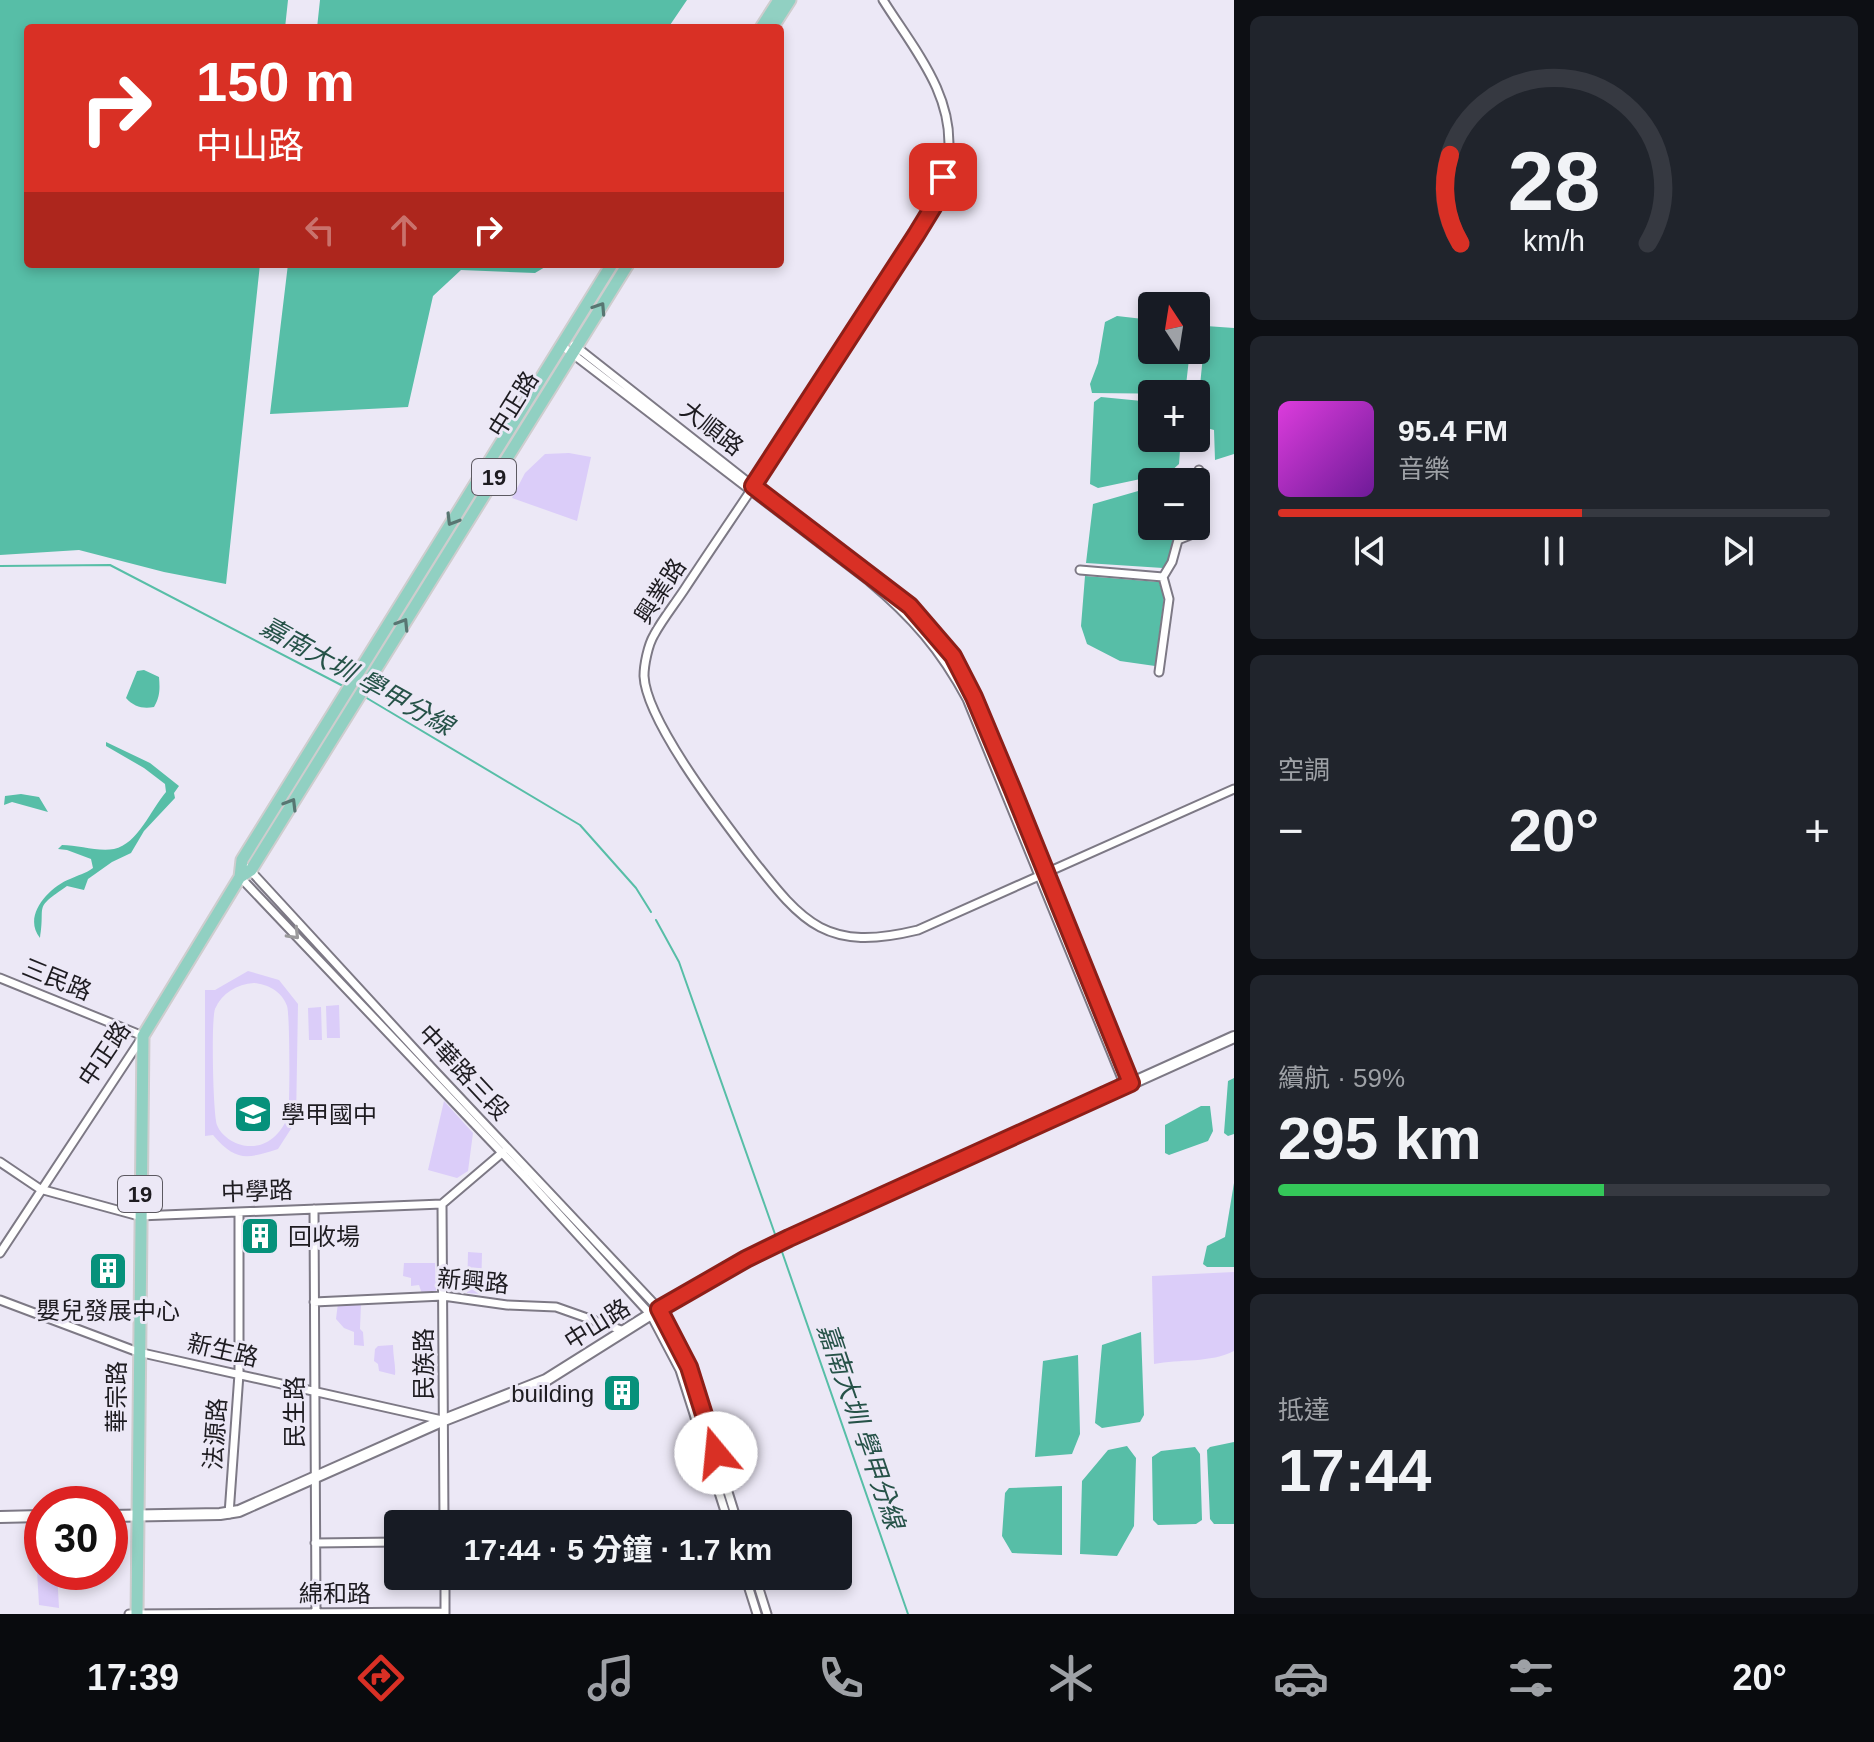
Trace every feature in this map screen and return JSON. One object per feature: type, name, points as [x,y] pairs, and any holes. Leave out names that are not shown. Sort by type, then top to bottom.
[{"type":"main road","points":[[764,24],[779,0]]},
{"type":"main road","points":[[775,24],[790,0]]},
{"type":"main road","name":"中正路","points":[[251,870],[353,693],[568,346],[610,268]]},
{"type":"main road","name":"中正路","points":[[568,346],[625,268]]},
{"type":"main road","name":"中正路","points":[[242,860],[353,693]]},
{"type":"main road","name":"19","points":[[240,877],[242,860]]},
{"type":"main road","name":"19","points":[[240,877],[251,870]]},
{"type":"main road","name":"中正路","points":[[143,1036],[240,877]]},
{"type":"main road","name":"華宗路","points":[[137,1614],[143,1036]]},
{"type":"main road","name":"中山路","points":[[128,1515],[229,1514],[444,1420],[546,1380],[746,1259],[1234,1037]]},
{"type":"main road","points":[[0,1517],[24,1516]]},
{"type":"street","name":"興業路","points":[[883,0],[939,90],[947,118],[948,156],[938,199],[652,638],[644,675],[650,703],[659,724],[728,826],[779,893],[800,915],[828,931],[861,939],[918,930],[1234,789]]},
{"type":"street","name":"大順路","points":[[568,346],[906,612],[947,662],[967,699],[1128,1085]]},
{"type":"street","points":[[1159,672],[1169,599],[1163,577],[1172,562],[1178,540]]},
{"type":"street","points":[[1080,570],[1163,577]]},
{"type":"street","name":"中華路三段","points":[[242,860],[655,1312]]},
{"type":"street","name":"中華路三段","points":[[240,877],[505,1151]]},
{"type":"street","name":"三民路","points":[[0,978],[143,1036]]},
{"type":"street","name":"中正路","points":[[0,1253],[143,1036]]},
{"type":"street","points":[[442,1204],[505,1151]]},
{"type":"street","name":"中學路","points":[[0,1162],[40,1189],[139,1216],[442,1204]]},
{"type":"street","name":"民族路","points":[[442,1204],[444,1510]]},
{"type":"street","name":"民生路","points":[[314,1209],[316,1613]]},
{"type":"street","name":"法源路","points":[[229,1514],[239,1374],[239,1212]]},
{"type":"street","name":"新興路","points":[[314,1302],[443,1296],[507,1305],[556,1307],[624,1331]]},
{"type":"street","name":"新生路","points":[[0,1300],[138,1352],[444,1420]]},
{"type":"street","points":[[655,1312],[680,1370],[725,1510]]},
{"type":"street","points":[[655,1312],[689,1367],[734,1510]]},
{"type":"street","points":[[315,1543],[384,1542]]},
{"type":"street","points":[[445,1590],[445,1613]]},
{"type":"street","points":[[749,1590],[757,1614]]},
{"type":"street","points":[[759,1590],[767,1614]]},
{"type":"street","name":"綿和路","points":[[129,1614],[445,1613]]},
{"type":"shaded area","points":[[0,0],[288,0],[285,24],[24,24],[24,268],[260,268],[226,584],[79,550],[0,555]]},
{"type":"shaded area","points":[[320,0],[687,0],[671,24],[317,24]]},
{"type":"shaded area","points":[[288,268],[543,268],[535,273],[461,270],[433,296],[408,407],[270,414]]},
{"type":"shaded area","points":[[1117,316],[1138,318],[1138,364],[1188,364],[1187,380],[1138,380],[1138,393],[1092,393],[1090,384],[1098,363],[1105,322]]},
{"type":"shaded area","points":[[1210,326],[1234,328],[1234,454],[1215,460],[1214,430],[1210,429],[1210,380],[1201,380],[1202,364],[1210,364]]},
{"type":"shaded area","points":[[1101,397],[1138,401],[1138,452],[1180,452],[1179,464],[1175,468],[1138,468],[1138,480],[1098,488],[1090,484],[1094,402]]},
{"type":"shaded area","points":[[569,453],[591,457],[577,521],[512,498],[525,473],[545,454]]},
{"type":"shaded area","points":[[1138,491],[1138,540],[1173,540],[1170,556],[1163,568],[1086,563],[1093,504]]},
{"type":"shaded area","points":[[1085,576],[1159,582],[1164,598],[1155,666],[1120,661],[1087,644],[1081,626]]},
{"type":"shaded area","points":[[144,670],[159,677],[159,693],[154,707],[139,707],[126,698],[137,671]]},
{"type":"shaded area","points":[[106,742],[150,763],[179,786],[174,793],[175,798],[144,831],[131,853],[88,879],[84,890],[67,886],[49,899],[43,908],[40,938],[34,921],[40,903],[54,888],[93,868],[91,859],[58,849],[62,845],[101,850],[123,846],[137,833],[166,792],[165,784],[106,746]]},
{"type":"shaded area","points":[[21,794],[39,797],[48,812],[12,802],[4,805],[5,796]]},
{"type":"shaded area","points":[[248,971],[279,980],[298,1004],[296,1121],[278,1149],[242,1156],[228,1150],[213,1135],[205,1136],[205,990],[215,990]],"holes":[[[254,983],[278,992],[287,1006],[289,1110],[286,1122],[274,1137],[264,1143],[247,1146],[227,1138],[217,1125],[214,1017],[218,1003],[231,990]]]},
{"type":"shaded area","points":[[339,1005],[340,1038],[327,1038],[326,1006]]},
{"type":"shaded area","points":[[321,1007],[322,1040],[309,1040],[308,1008]]},
{"type":"shaded area","points":[[1234,1078],[1234,1134],[1228,1136],[1224,1133],[1228,1081]]},
{"type":"shaded area","points":[[444,1101],[473,1133],[468,1171],[457,1178],[428,1170]]},
{"type":"shaded area","points":[[1201,1106],[1210,1106],[1213,1131],[1208,1141],[1169,1155],[1165,1153],[1165,1125]]},
{"type":"shaded area","points":[[1234,1183],[1234,1267],[1207,1267],[1203,1264],[1207,1246],[1225,1237]]},
{"type":"shaded area","points":[[468,1252],[482,1253],[481,1294],[467,1293]]},
{"type":"shaded area","points":[[404,1263],[435,1263],[436,1291],[422,1294],[419,1285],[411,1286],[411,1278],[403,1276]]},
{"type":"shaded area","points":[[1234,1272],[1234,1351],[1205,1359],[1154,1364],[1152,1276]]},
{"type":"shaded area","points":[[338,1303],[361,1303],[360,1329],[364,1346],[354,1345],[354,1332],[344,1328],[336,1319]]},
{"type":"shaded area","points":[[1141,1332],[1144,1415],[1140,1422],[1102,1428],[1095,1423],[1102,1345]]},
{"type":"shaded area","points":[[393,1345],[395,1375],[379,1371],[374,1361],[378,1346]]},
{"type":"shaded area","points":[[1078,1355],[1080,1434],[1072,1454],[1035,1457],[1043,1361]]},
{"type":"shaded area","points":[[1234,1442],[1234,1524],[1214,1524],[1210,1519],[1207,1450]]},
{"type":"shaded area","points":[[1127,1446],[1136,1458],[1134,1526],[1117,1556],[1080,1554],[1082,1481],[1108,1450]]},
{"type":"shaded area","points":[[1195,1447],[1200,1454],[1202,1520],[1196,1524],[1158,1525],[1153,1520],[1152,1457],[1161,1451]]},
{"type":"shaded area","points":[[1062,1486],[1062,1555],[1012,1553],[1002,1536],[1005,1493],[1009,1488]]},
{"type":"shaded area","points":[[38,1590],[58,1590],[59,1608],[39,1605]]},
{"type":"waterway","name":"嘉南大圳 學甲分線","points":[[0,566],[110,565],[345,687]]},
{"type":"waterway","name":"嘉南大圳 學甲分線","points":[[365,697],[580,825],[636,888],[651,912]]},
{"type":"waterway","name":"嘉南大圳 學甲分線","points":[[656,920],[679,962],[776,1237]]},
{"type":"waterway","name":"嘉南大圳 學甲分線","points":[[781,1249],[908,1614]]},
{"type":"place","name":"學甲國中","points":[[253,1114]]},
{"type":"place","name":"回收場","points":[[260,1236]]},
{"type":"place","name":"嬰兒發展中心","points":[[108,1271]]},
{"type":"place","name":"building","points":[[622,1393]]},
{"type":"route","points":[[716,1453],[689,1367],[659,1309],[789,1238],[1131,1083],[1012,788],[974,697],[953,656],[910,606],[753,486],[916,235],[938,199],[943,177]]}]
